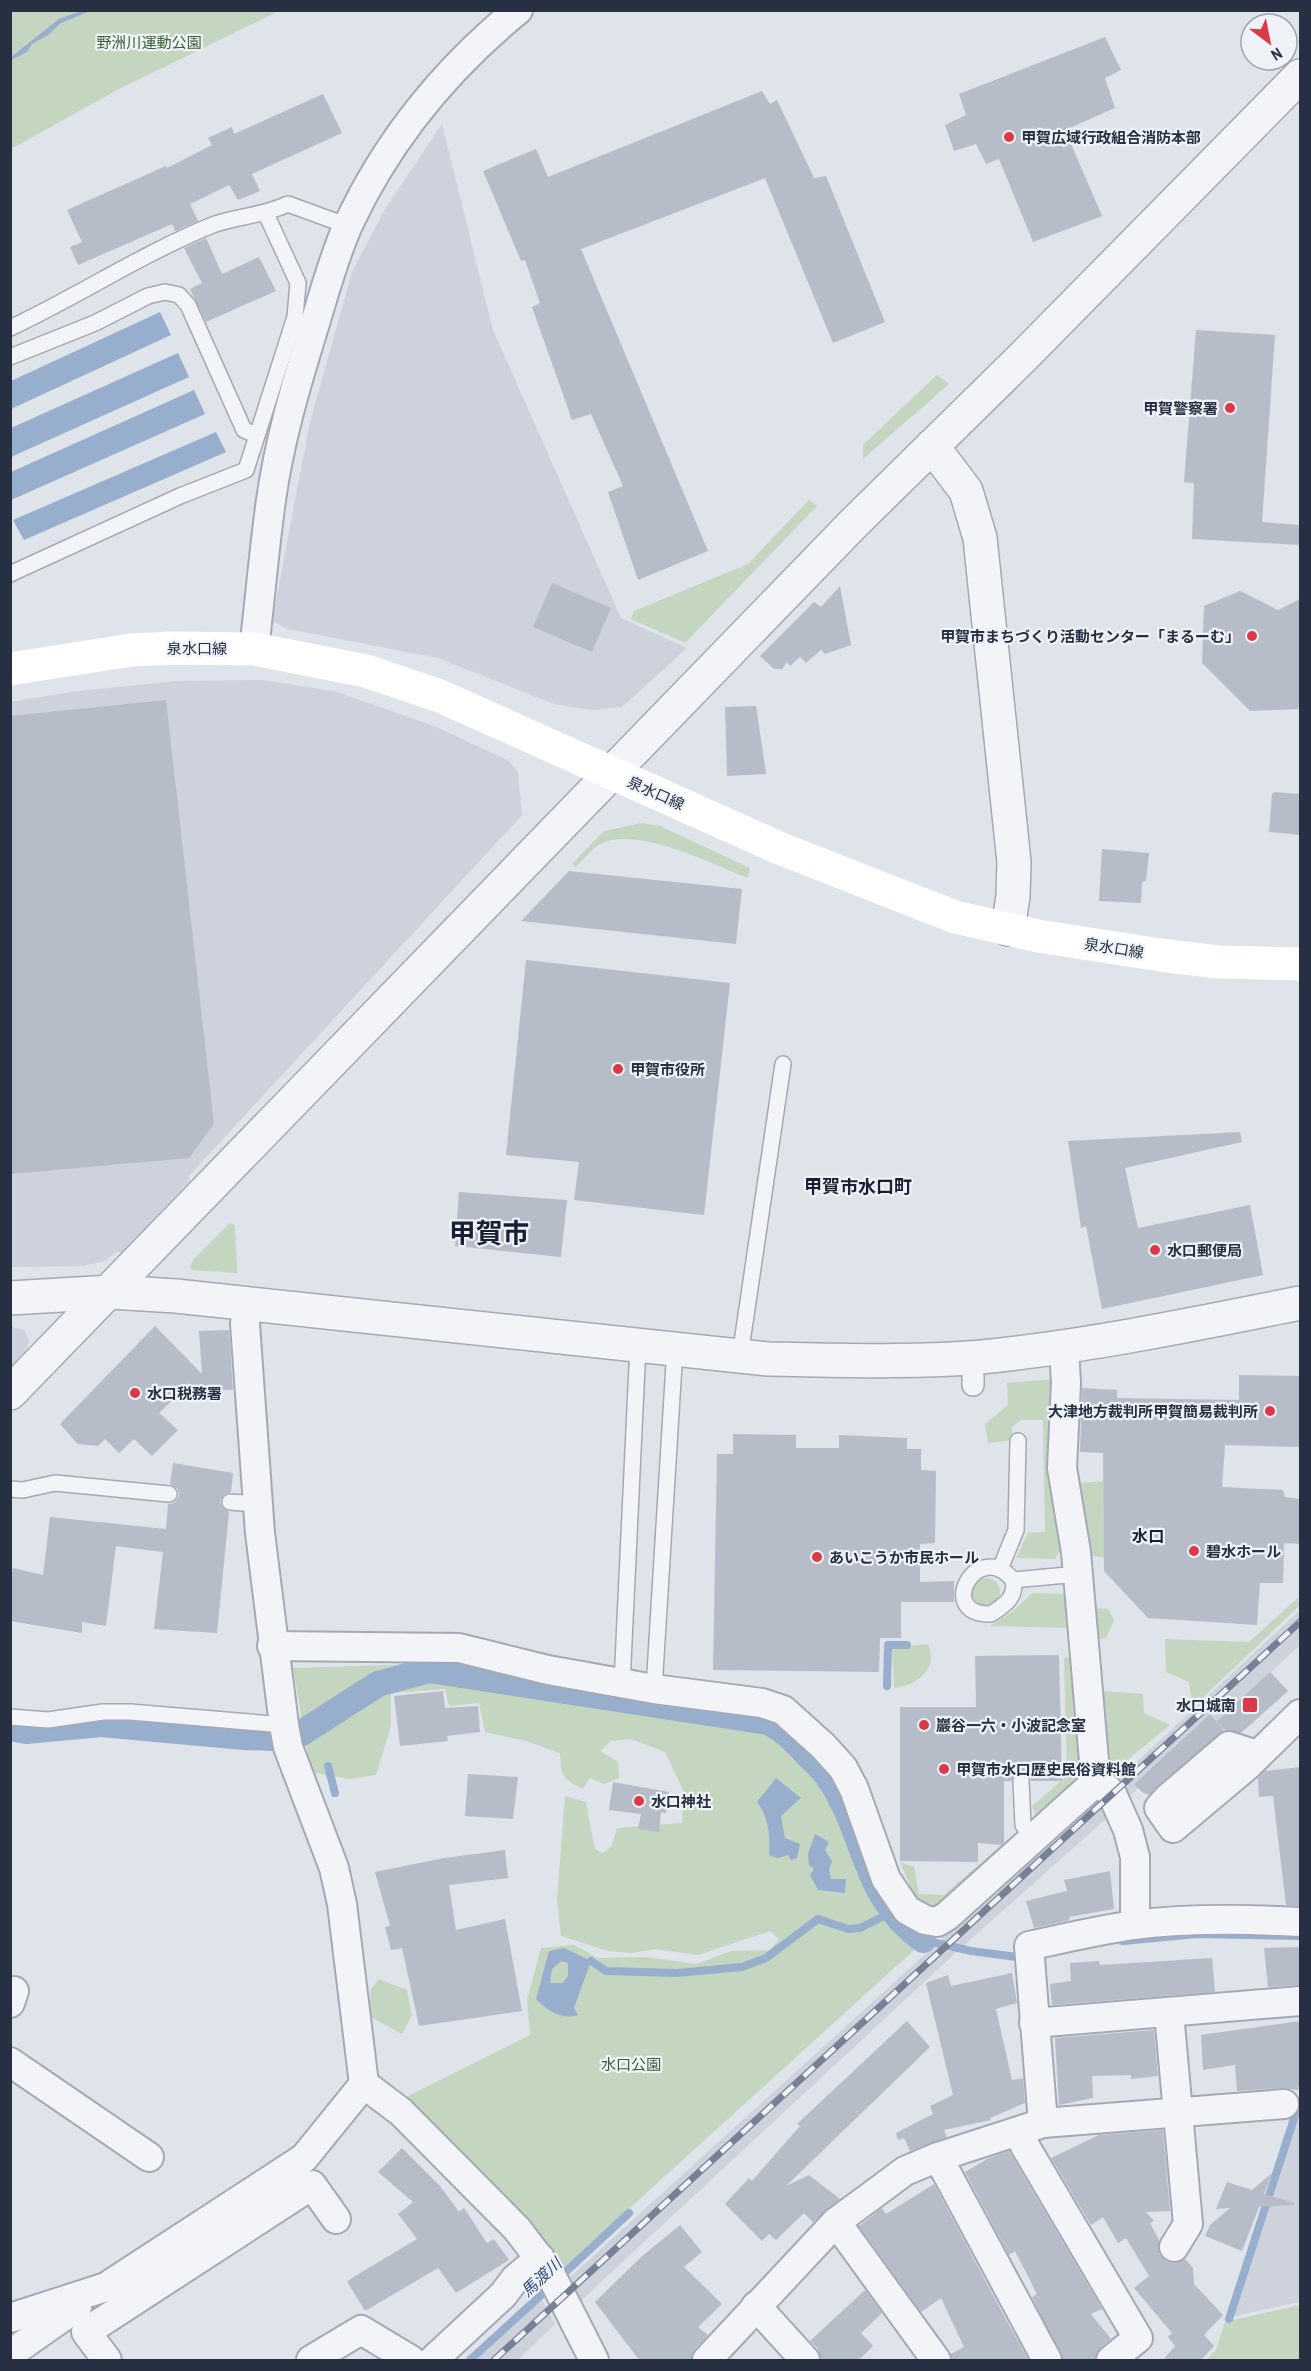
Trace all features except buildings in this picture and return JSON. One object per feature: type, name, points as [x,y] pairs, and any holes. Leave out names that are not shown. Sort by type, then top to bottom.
[{"type":"main road","name":"泉水口線","points":[[10,669],[131,650],[255,649],[366,671],[440,696],[779,848],[955,917],[1008,929],[1218,962],[1300,964]]},
{"type":"street","points":[[255,649],[271,500],[284,430],[304,357],[348,226],[391,148],[438,84],[518,10]]},
{"type":"street","points":[[10,1393],[111,1293],[610,772],[1300,76]]},
{"type":"street","points":[[932,446],[966,491],[980,538],[1014,862],[1013,896],[1008,929]]},
{"type":"street","points":[[10,1298],[111,1293],[247,1303],[768,1359],[840,1360],[979,1357],[1064,1347],[1161,1331],[1300,1303]]},
{"type":"street","points":[[247,1303],[244,1503],[272,1646],[286,1735],[334,1868],[342,1904],[364,2084],[401,2112],[517,2229],[549,2272],[594,2361]]},
{"type":"street","points":[[1064,1347],[1066,1383],[1062,1468],[1078,1574],[1077,1637],[1098,1780],[1112,1794],[1128,1830],[1135,1857],[1135,1925]]},
{"type":"street","points":[[272,1646],[459,1648],[548,1670],[622,1684],[762,1704],[783,1710],[843,1768],[854,1789],[886,1879],[906,1910],[925,1920],[937,1922],[947,1916],[1098,1780]]},
{"type":"street","points":[[1257,1755],[1300,1714]]},
{"type":"street","points":[[1111,2361],[1138,2338],[1025,2146],[1031,2127],[1034,2023],[1029,1957],[1135,1925],[1233,1919],[1300,1922]]},
{"type":"street","points":[[1034,2023],[1300,2001]]},
{"type":"street","points":[[1168,2013],[1188,2224],[1174,2247]]},
{"type":"street","points":[[10,2062],[149,2157]]},
{"type":"street","points":[[10,2354],[106,2287],[304,2158],[364,2084]]},
{"type":"street","points":[[707,2361],[836,2222],[906,2171],[938,2157],[1031,2127],[1284,2104]]},
{"type":"street","points":[[938,2157],[1047,2361]]},
{"type":"street","points":[[107,2361],[87,2332],[312,2185],[336,2219]]},
{"type":"street","points":[[836,2222],[936,2361]]},
{"type":"street","points":[[433,2361],[503,2295],[515,2279],[549,2272]]},
{"type":"street","points":[[10,2318],[106,2287]]},
{"type":"street","points":[[756,2306],[805,2361]]},
{"type":"street","points":[[311,2361],[361,2330],[411,2361]]},
{"type":"lane","points":[[10,328],[70,299],[142,256],[213,225],[266,214],[288,204],[348,226]]},
{"type":"lane","points":[[10,573],[180,496],[246,470],[295,317],[298,283],[266,214]]},
{"type":"lane","points":[[10,357],[95,323],[148,296],[165,292],[179,295],[188,305],[244,430],[257,435]]},
{"type":"lane","points":[[740,1356],[783,1064]]},
{"type":"lane","points":[[622,1684],[638,1345]]},
{"type":"lane","points":[[654,1689],[675,1348]]},
{"type":"lane","points":[[1000,1569],[1016,1530],[1018,1441]]},
{"type":"lane","points":[[10,1489],[23,1490],[55,1484],[169,1494]]},
{"type":"lane","points":[[982,1568],[1000,1569],[1013,1580],[1015,1589],[1011,1598],[992,1614],[982,1614],[969,1607],[963,1592],[968,1578],[982,1568]]},
{"type":"lane","points":[[1013,1580],[1078,1574]]},
{"type":"lane","points":[[10,1717],[48,1720],[103,1712],[130,1712],[286,1735]]},
{"type":"lane","points":[[1022,1781],[1023,1825],[1033,1839]]},
{"type":"shaded area","points":[[442,124],[493,330],[621,618],[687,648],[622,707],[592,710],[554,704],[438,658],[288,629],[272,621],[310,422],[352,272],[385,209]]},
{"type":"shaded area","points":[[264,680],[337,692],[434,726],[509,761],[518,772],[522,815],[188,1177],[190,1180],[122,1252],[116,1252],[105,1261],[84,1266],[11,1267],[11,702],[70,692],[176,681]]},
{"type":"shaded area","points":[[11,1327],[24,1330],[29,1339],[28,1348],[11,1366]]},
{"type":"shaded area","points":[[1300,1610],[1300,1645],[1271,1672],[1288,1691],[1233,1740],[1210,1714],[1134,1783],[1138,1788],[1122,1804],[1111,1786]]},
{"type":"shaded area","points":[[1095,1799],[1107,1818],[962,1947],[573,2308],[560,2286],[941,1940],[950,1924]]},
{"type":"shaded area","points":[[1300,2105],[1300,2302],[1231,2317]]},
{"type":"shaded area","points":[[541,2298],[555,2324],[518,2360],[476,2360]]},
{"type":"green space","name":"野洲川運動公園","points":[[10,11],[279,11],[117,90],[11,149]]},
{"type":"green space","points":[[937,375],[949,384],[863,459],[863,445]]},
{"type":"green space","points":[[809,500],[817,506],[685,643],[631,619],[634,611],[748,564]]},
{"type":"green space","points":[[642,823],[660,826],[750,868],[748,878],[695,856],[633,839],[615,839],[600,844],[576,867],[572,864],[604,831]]},
{"type":"green space","points":[[230,1223],[235,1225],[237,1273],[192,1270],[190,1266],[194,1259]]},
{"type":"green space","points":[[1055,1379],[1061,1549],[1055,1559],[1016,1558],[1028,1533],[1045,1532],[1043,1420],[1021,1420],[1012,1427],[1012,1440],[988,1443],[985,1424],[1008,1405],[1007,1383]]},
{"type":"green space","points":[[1103,1481],[1104,1558],[1089,1555],[1081,1483]]},
{"type":"green space","points":[[986,1578],[996,1582],[1000,1592],[996,1602],[986,1606],[976,1602],[972,1592],[976,1582]]},
{"type":"green space","points":[[1032,1593],[1069,1594],[1072,1628],[990,1626],[1012,1612]]},
{"type":"green space","points":[[1300,1596],[1300,1605],[1193,1707],[1189,1682],[1166,1672],[1165,1639],[1249,1642]]},
{"type":"green space","points":[[1095,1608],[1108,1609],[1114,1620],[1106,1638],[1093,1641]]},
{"type":"green space","points":[[928,1644],[931,1661],[924,1674],[911,1684],[894,1688],[892,1647]]},
{"type":"green space","points":[[1073,1657],[1086,1782],[1039,1822],[1032,1806],[1067,1776],[1064,1658]]},
{"type":"green space","name":"水口公園","points":[[420,1664],[719,1705],[784,1722],[836,1779],[902,1922],[924,1941],[556,2275],[398,2101],[530,2035],[527,2000],[541,1948],[574,1945],[598,1958],[645,1957],[697,1964],[731,1951],[770,1950],[779,1939],[770,1931],[698,1955],[656,1949],[631,1953],[608,1951],[561,1936],[557,1899],[565,1796],[586,1802],[595,1849],[602,1853],[611,1847],[617,1828],[682,1823],[683,1790],[665,1752],[631,1739],[611,1741],[600,1751],[618,1762],[619,1778],[604,1784],[590,1778],[583,1789],[564,1776],[560,1753],[526,1741],[485,1732],[479,1703],[449,1706],[445,1689],[391,1693],[391,1726],[376,1775],[349,1779],[311,1772],[293,1668]]},
{"type":"green space","points":[[1102,1691],[1143,1694],[1144,1713],[1170,1725],[1109,1775]]},
{"type":"green space","points":[[1013,1835],[1019,1844],[941,1911],[919,1906],[900,1862],[914,1867],[919,1894],[944,1895]]},
{"type":"green space","points":[[379,1979],[407,1990],[412,2016],[402,2034],[369,2016],[371,1989]]},
{"type":"green space","points":[[1300,2305],[1300,2360],[1206,2360],[1216,2350],[1225,2322]]},
{"type":"water","points":[[81,11],[90,11],[61,23],[48,35],[32,44],[27,52],[11,60],[11,57],[59,19]]},
{"type":"water","points":[[160,312],[171,335],[11,409],[11,381]]},
{"type":"water","points":[[178,353],[189,377],[11,457],[11,428]]},
{"type":"water","points":[[194,390],[205,414],[11,500],[11,472]]},
{"type":"water","points":[[216,432],[226,452],[24,540],[13,520]]},
{"type":"water","points":[[776,1778],[801,1798],[781,1816],[785,1838],[800,1844],[797,1858],[791,1860],[788,1855],[777,1858],[769,1855],[768,1827],[757,1802]]},
{"type":"water","points":[[815,1834],[829,1842],[825,1850],[832,1861],[829,1869],[831,1879],[846,1879],[845,1893],[818,1890],[810,1875],[814,1869],[809,1865],[808,1854]]},
{"type":"water","points":[[564,1948],[591,1961],[574,2008],[578,2015],[566,2016],[555,2013],[536,1999],[549,1951]],"holes":[[[561,1961],[568,1963],[568,1976],[563,1983],[550,1983],[552,1969]]]},
{"type":"waterway","points":[[887,1686],[888,1645],[907,1645]]},
{"type":"waterway","points":[[10,1728],[26,1731],[101,1724],[273,1738],[300,1734],[378,1684],[429,1670],[768,1722],[791,1738],[828,1777],[841,1798],[867,1863],[887,1903],[923,1940]]},
{"type":"waterway","points":[[320,1722],[321,1728]]},
{"type":"waterway","points":[[328,1766],[335,1793]]},
{"type":"waterway","points":[[591,1961],[606,1971],[677,1973],[742,1967],[766,1958],[818,1919],[848,1929],[860,1928],[894,1911]]},
{"type":"waterway","points":[[1123,1941],[1197,1934],[1300,1936]]},
{"type":"waterway","points":[[923,1940],[971,1951],[1025,1958]]},
{"type":"waterway","points":[[1229,2319],[1300,2100]]},
{"type":"waterway","name":"馬渡川","points":[[559,2278],[629,2213]]},
{"type":"waterway","name":"馬渡川","points":[[470,2360],[551,2286]]},
{"type":"railway","points":[[494,2360],[1300,1622]]},
{"type":"place","name":"甲賀広域行政組合消防本部","points":[[1009,137]]},
{"type":"place","name":"甲賀警察署","points":[[1230,408]]},
{"type":"place","name":"甲賀市まちづくり活動センター「まるーむ」","points":[[1252,636]]},
{"type":"place","name":"甲賀市役所","points":[[618,1069]]},
{"type":"place","name":"水口郵便局","points":[[1155,1250]]},
{"type":"place","name":"水口税務署","points":[[135,1393]]},
{"type":"place","name":"大津地方裁判所甲賀簡易裁判所","points":[[1270,1411]]},
{"type":"place","name":"碧水ホール","points":[[1194,1551]]},
{"type":"place","name":"あいこうか市民ホール","points":[[817,1557]]},
{"type":"place","name":"水口城南","points":[[1250,1705]]},
{"type":"place","name":"巖谷一六・小波記念室","points":[[924,1725]]},
{"type":"place","name":"甲賀市水口歴史民俗資料館","points":[[944,1769]]},
{"type":"place","name":"水口神社","points":[[639,1801]]},
{"type":"district","name":"甲賀市水口町","points":[[858,1186]]},
{"type":"district","name":"甲賀市","points":[[489,1233]]},
{"type":"district","name":"水口","points":[[1148,1536]]}]
